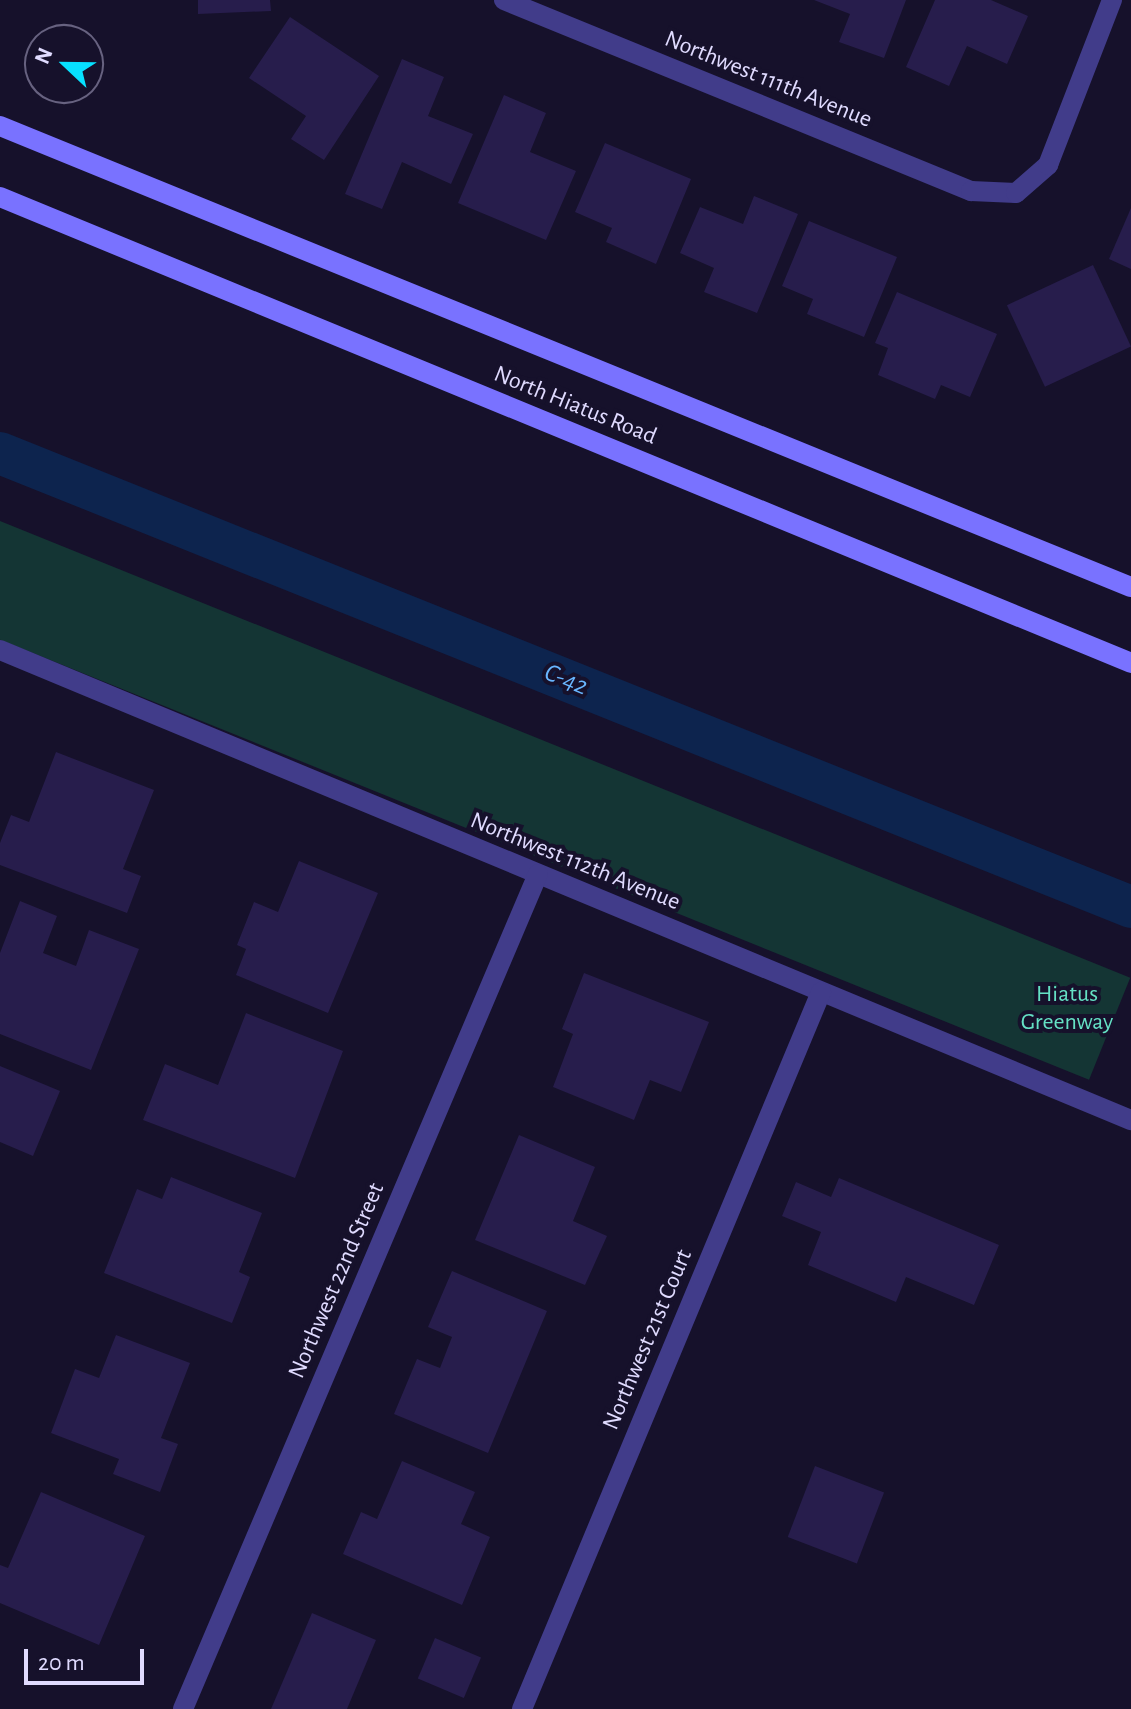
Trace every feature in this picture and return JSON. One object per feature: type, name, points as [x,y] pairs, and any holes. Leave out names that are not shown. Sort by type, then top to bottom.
[{"type":"main road","name":"North Hiatus Road","points":[[0,126],[1131,587]]},
{"type":"main road","name":"North Hiatus Road","points":[[0,197],[1131,663]]},
{"type":"street","name":"Northwest 111th Avenue","points":[[504,0],[971,191],[1016,193],[1048,165],[1112,0]]},
{"type":"street","name":"Northwest 112th Avenue","points":[[0,650],[1131,1120]]},
{"type":"street","name":"Northwest 22nd Street","points":[[183,1709],[538,874]]},
{"type":"street","name":"Northwest 21st Court","points":[[522,1709],[821,992]]},
{"type":"green space","name":"Hiatus Greenway","points":[[0,521],[1130,978],[1089,1080],[0,640]]},
{"type":"building","points":[[198,0],[270,0],[271,11],[198,14]]},
{"type":"building","points":[[814,0],[906,0],[884,58],[839,42],[850,14]]},
{"type":"building","points":[[935,0],[991,0],[1028,16],[1007,64],[967,46],[949,86],[906,67]]},
{"type":"building","points":[[290,17],[379,76],[324,160],[291,139],[306,116],[249,78]]},
{"type":"building","points":[[402,59],[444,77],[428,116],[473,134],[451,184],[402,162],[382,209],[345,194]]},
{"type":"building","points":[[504,95],[546,113],[530,152],[576,171],[546,240],[458,203]]},
{"type":"building","points":[[605,143],[691,179],[656,264],[606,242],[612,228],[575,212]]},
{"type":"building","points":[[754,196],[798,214],[757,313],[704,292],[714,268],[680,253],[700,207],[743,224]]},
{"type":"building","points":[[1131,208],[1131,269],[1109,259]]},
{"type":"building","points":[[809,221],[897,257],[864,337],[807,314],[813,299],[782,286]]},
{"type":"building","points":[[1093,265],[1131,347],[1045,387],[1007,305]]},
{"type":"building","points":[[897,292],[997,334],[970,397],[941,385],[935,399],[878,375],[888,348],[875,343]]},
{"type":"building","points":[[56,752],[154,790],[123,869],[141,876],[127,913],[0,865],[0,843],[11,815],[29,822]]},
{"type":"building","points":[[299,861],[378,893],[328,1013],[236,975],[246,949],[237,945],[254,902],[278,912]]},
{"type":"building","points":[[20,901],[57,916],[43,953],[76,966],[89,930],[139,949],[91,1070],[0,1034],[0,953]]},
{"type":"building","points":[[584,973],[709,1022],[681,1092],[650,1080],[634,1120],[553,1087],[573,1034],[562,1029]]},
{"type":"building","points":[[246,1013],[343,1051],[295,1178],[143,1120],[165,1064],[218,1085]]},
{"type":"building","points":[[0,1066],[60,1091],[33,1156],[0,1142]]},
{"type":"building","points":[[519,1135],[595,1167],[573,1221],[607,1236],[585,1285],[475,1240]]},
{"type":"building","points":[[171,1177],[262,1213],[239,1272],[250,1277],[232,1323],[104,1273],[137,1189],[162,1199]]},
{"type":"building","points":[[839,1178],[999,1245],[974,1305],[906,1277],[896,1302],[808,1265],[821,1232],[782,1216],[796,1182],[831,1197]]},
{"type":"building","points":[[452,1271],[547,1311],[488,1453],[394,1414],[417,1359],[440,1368],[452,1337],[428,1327]]},
{"type":"building","points":[[116,1335],[190,1363],[161,1438],[178,1444],[160,1492],[113,1474],[119,1459],[51,1433],[75,1369],[99,1378]]},
{"type":"building","points":[[402,1461],[475,1492],[461,1524],[490,1537],[462,1605],[343,1554],[361,1512],[377,1519]]},
{"type":"building","points":[[815,1466],[884,1493],[857,1563],[788,1537]]},
{"type":"building","points":[[41,1492],[145,1536],[99,1645],[0,1603],[0,1565],[8,1568]]},
{"type":"building","points":[[312,1613],[376,1640],[347,1709],[271,1709]]},
{"type":"building","points":[[435,1638],[481,1658],[464,1698],[418,1679]]},
{"type":"waterway","name":"C-42","points":[[0,453],[1131,907]]}]
